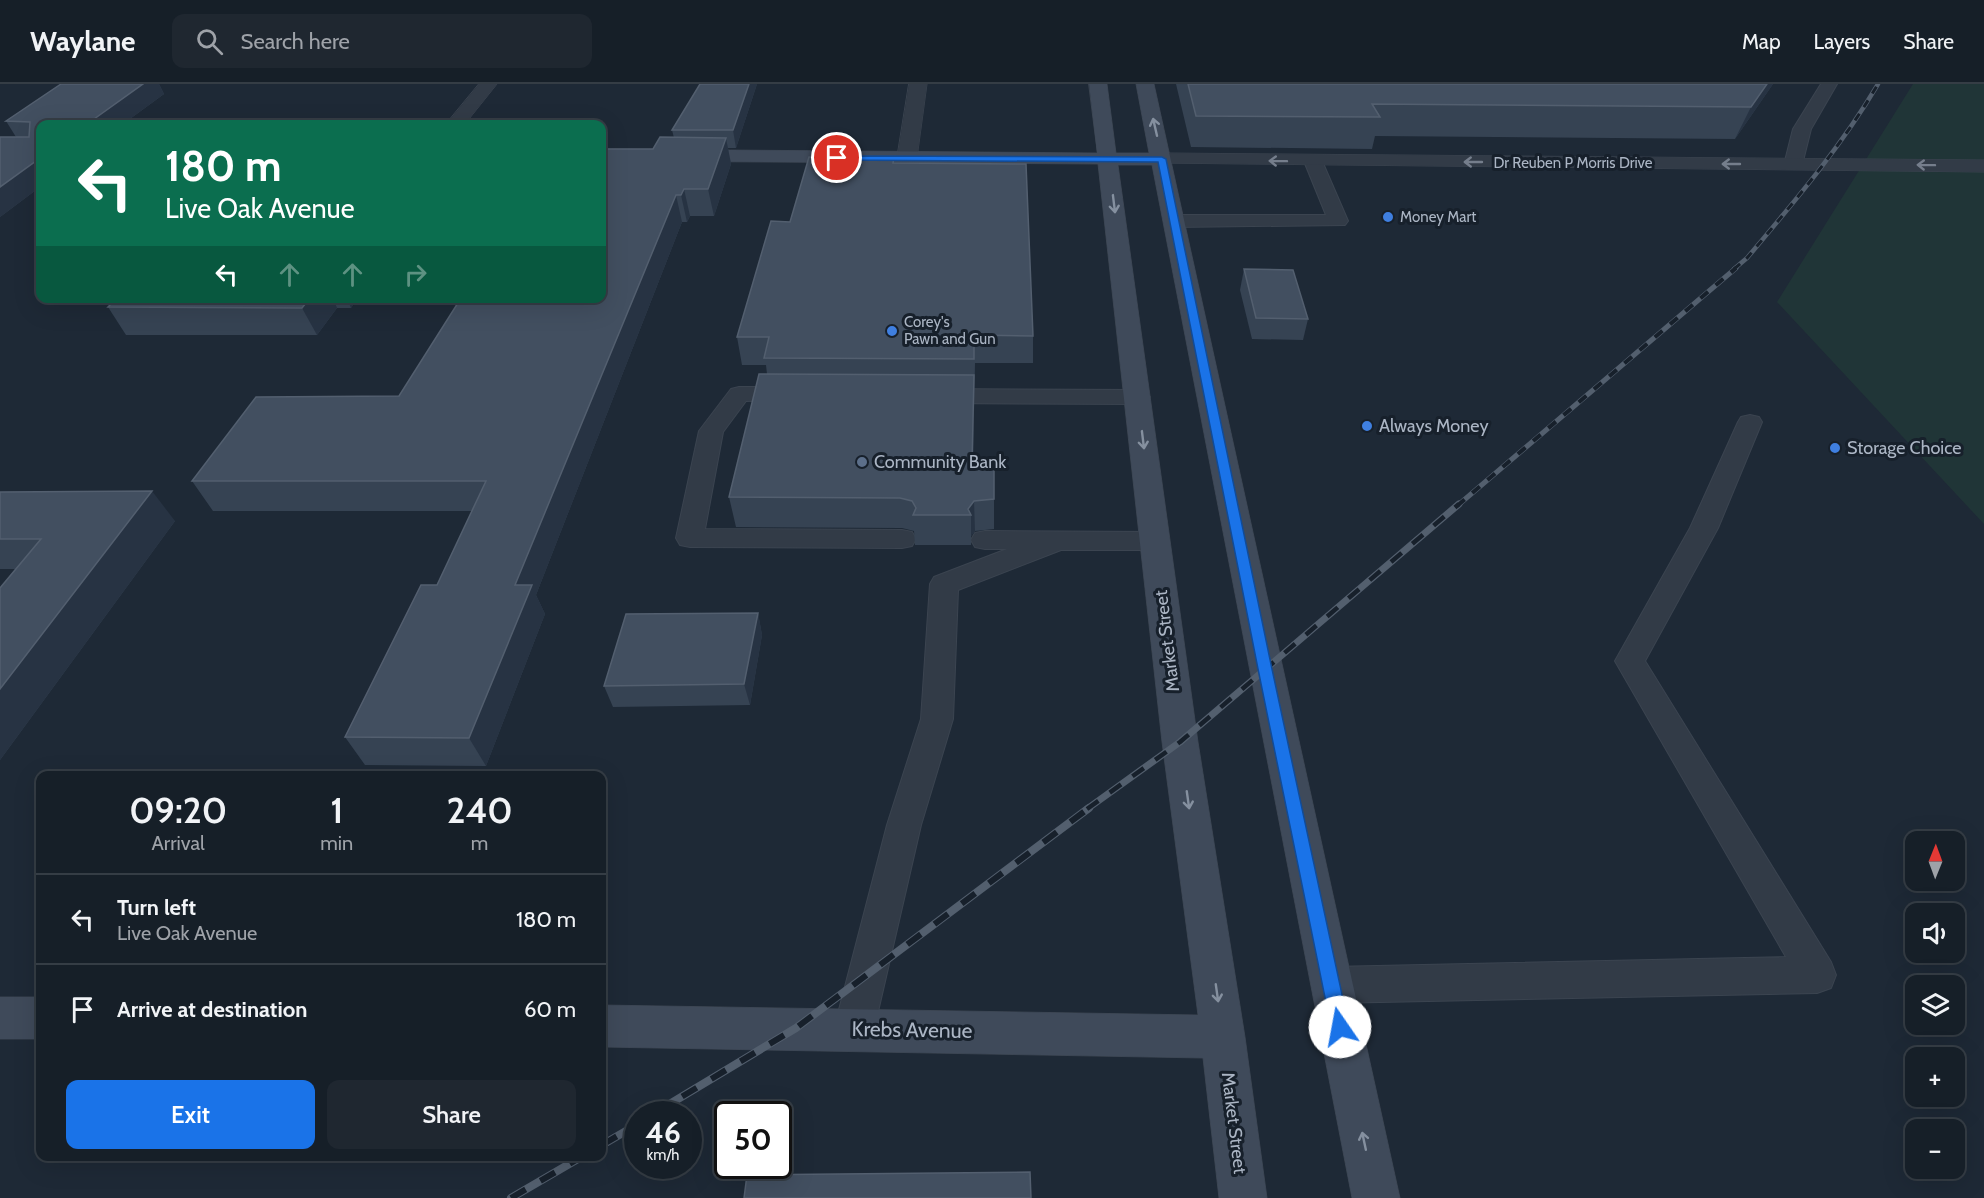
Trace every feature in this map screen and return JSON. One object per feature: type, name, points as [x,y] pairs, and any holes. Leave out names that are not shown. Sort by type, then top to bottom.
[{"type":"main road","name":"Market Street","points":[[1098,84],[1180,742],[1223,1037],[1243,1198]]},
{"type":"main road","points":[[1145,84],[1376,1198]]},
{"type":"main road","points":[[606,155],[907,159],[1162,159]]},
{"type":"main road","points":[[0,1018],[36,1018]]},
{"type":"main road","name":"Krebs Avenue","points":[[606,1026],[1223,1037]]},
{"type":"street","points":[[458,120],[489,84]]},
{"type":"street","points":[[907,159],[918,84]]},
{"type":"street","name":"Dr Reuben P Morris Drive","points":[[1162,159],[1984,166]]},
{"type":"lane","points":[[1793,165],[1802,129],[1829,84]]},
{"type":"lane","points":[[1175,221],[1338,221],[1313,161]]},
{"type":"lane","points":[[821,394],[739,394],[711,431],[690,538],[902,539]]},
{"type":"lane","points":[[915,395],[1138,398]]},
{"type":"lane","points":[[1331,985],[1817,975],[1630,661],[1704,528],[1750,422]]},
{"type":"lane","points":[[985,540],[1155,541]]},
{"type":"lane","points":[[854,1029],[904,825],[937,719],[944,584],[1060,540]]},
{"type":"green space","points":[[1913,84],[1984,84],[1984,524],[1777,302]]},
{"type":"building","points":[[61,84],[143,84],[93,120],[36,120],[36,161],[0,187],[0,137],[29,137],[30,122],[6,121]]},
{"type":"building","points":[[700,84],[749,84],[733,130],[672,130]]},
{"type":"building","points":[[1188,84],[1767,84],[1751,107],[1372,104],[1380,117],[1196,116]]},
{"type":"building","points":[[660,137],[726,138],[708,189],[684,189],[681,195],[676,195],[515,585],[532,585],[469,738],[345,737],[421,585],[437,585],[486,481],[192,481],[256,397],[399,396],[458,303],[606,303],[606,149],[653,149]]},
{"type":"building","points":[[809,157],[894,158],[893,163],[1026,164],[1033,336],[974,335],[974,359],[764,358],[769,337],[737,337],[771,221],[790,222]]},
{"type":"building","points":[[1244,269],[1293,270],[1308,319],[1256,318]]},
{"type":"building","points":[[112,303],[306,303],[302,308],[108,307]]},
{"type":"building","points":[[759,374],[974,375],[972,464],[994,464],[994,499],[974,501],[968,509],[971,515],[913,515],[916,508],[912,501],[900,498],[729,497]]},
{"type":"building","points":[[152,491],[0,689],[0,588],[41,539],[0,539],[0,492]]},
{"type":"building","points":[[758,613],[744,684],[604,686],[626,614]]},
{"type":"building","points":[[1030,1172],[1031,1198],[744,1198],[746,1179],[792,1179],[792,1175]]},
{"type":"railway","points":[[1734,269],[1747,258],[1816,174],[1849,130],[1878,84]]},
{"type":"railway","points":[[1457,506],[1736,268]]},
{"type":"railway","points":[[1087,809],[1180,742],[1459,504]]},
{"type":"railway","points":[[675,1101],[796,1028],[1089,808]]},
{"type":"railway","points":[[606,1143],[624,1132]]},
{"type":"railway","points":[[511,1198],[574,1161]]},
{"type":"place","name":"Money Mart","points":[[1388,217]]},
{"type":"place","name":"Corey's Pawn and Gun","points":[[892,331]]},
{"type":"place","name":"Always Money","points":[[1367,426]]},
{"type":"place","name":"Storage Choice","points":[[1835,448]]},
{"type":"place","name":"Community Bank","points":[[862,462]]},
{"type":"route","points":[[837,158],[1162,159],[1340,1027]]}]
